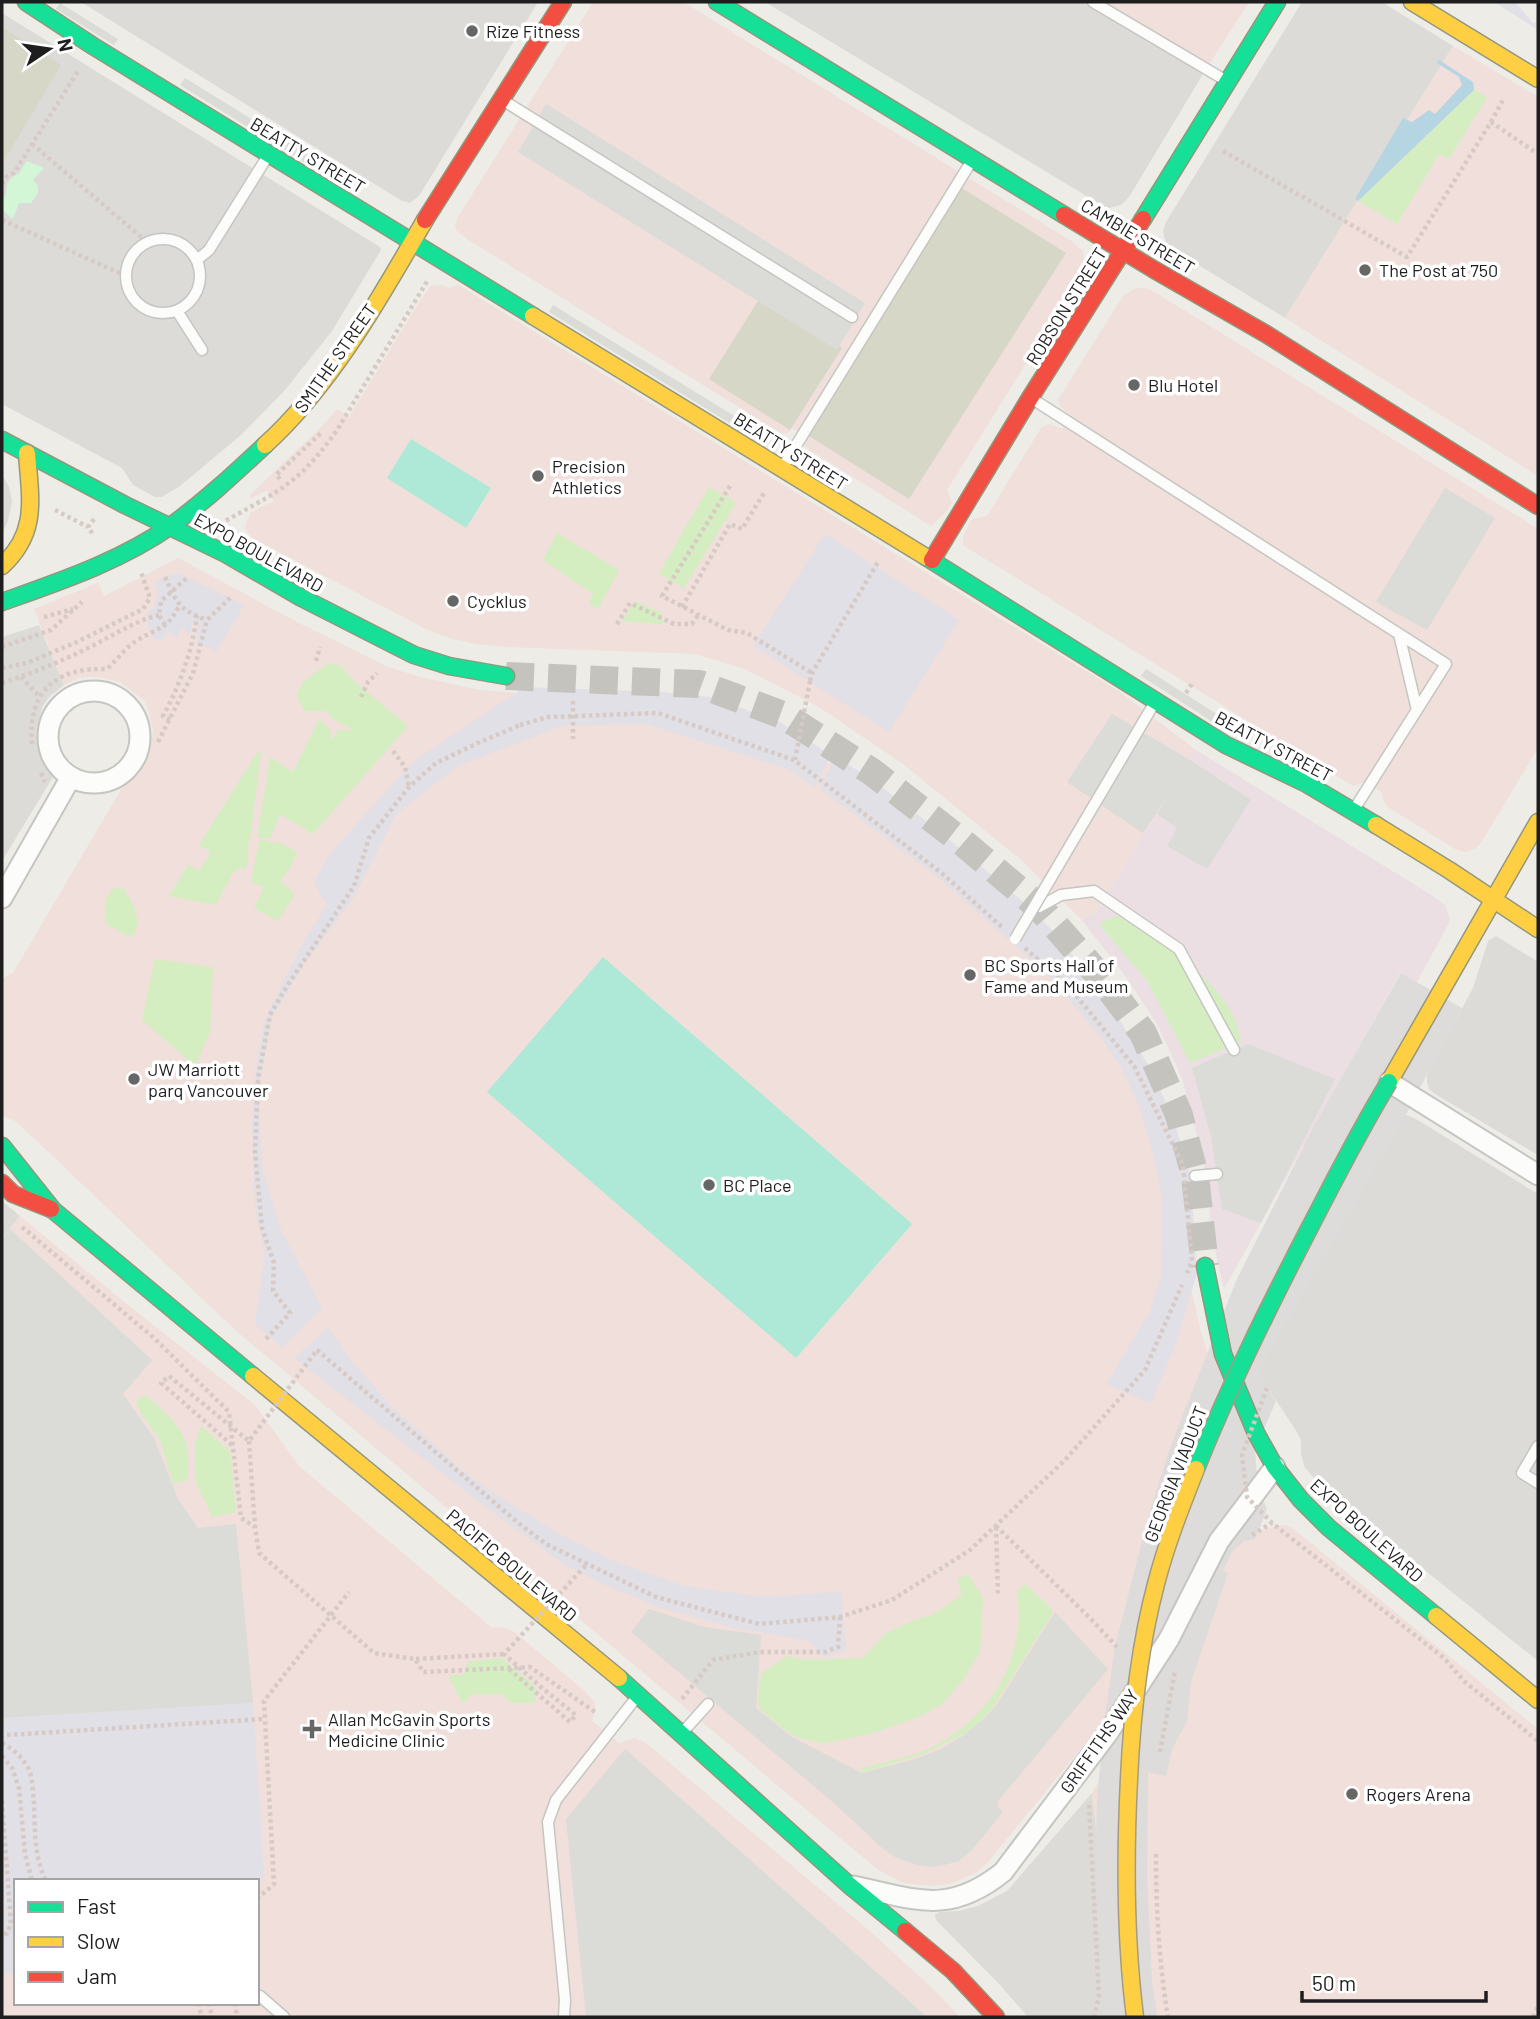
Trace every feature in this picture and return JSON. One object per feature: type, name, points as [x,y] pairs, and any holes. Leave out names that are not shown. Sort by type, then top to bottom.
[{"type":"main road","name":"BEATTY STREET","points":[[26,2],[93,46],[782,468],[1226,744],[1307,784],[1353,811],[1538,929]]},
{"type":"main road","name":"SMITHE STREET","points":[[2,602],[98,566],[170,526],[208,497],[286,426],[316,391],[350,341],[563,2]]},
{"type":"main road","name":"CAMBIE STREET","points":[[718,2],[1153,269],[1266,334],[1538,506]]},
{"type":"main road","name":"ROBSON STREET","points":[[932,561],[1030,398],[1277,2]]},
{"type":"main road","points":[[1412,2],[1538,79]]},
{"type":"main road","name":"EXPO BOULEVARD","points":[[2,440],[226,554],[300,597],[414,655],[449,666],[506,676]]},
{"type":"main road","points":[[2,566],[18,550],[28,529],[30,516],[27,453]]},
{"type":"main road","name":"GEORGIA VIADUCT","points":[[1135,2017],[1130,1982],[1125,1875],[1131,1726],[1140,1651],[1164,1557],[1205,1446],[1271,1301],[1375,1105],[1538,822]]},
{"type":"main road","name":"PACIFIC BOULEVARD","points":[[2,1146],[53,1210],[666,1718],[849,1885],[953,1971],[996,2017]]},
{"type":"main road","points":[[2,1183],[13,1194],[53,1210]]},
{"type":"main road","name":"EXPO BOULEVARD","points":[[1205,1266],[1223,1354],[1255,1433],[1275,1467],[1309,1508],[1344,1541],[1538,1700]]},
{"type":"street","points":[[92,691],[107,693],[120,699],[131,709],[138,723],[140,739],[137,755],[129,768],[116,778],[101,783],[85,782],[71,777],[60,768],[48,741],[55,713],[65,701],[78,694],[92,691]]},
{"type":"street","points":[[2,898],[71,777]]},
{"type":"street","points":[[1389,1082],[1538,1175]]},
{"type":"street","name":"GRIFFITHS WAY","points":[[849,1885],[928,1902],[961,1897],[985,1887],[1003,1872],[1100,1743],[1169,1639],[1219,1541],[1275,1467]]},
{"type":"lane","points":[[1093,2],[1227,81]]},
{"type":"lane","points":[[500,99],[852,317]]},
{"type":"lane","points":[[197,260],[209,250],[269,154]]},
{"type":"lane","points":[[782,468],[973,158]]},
{"type":"lane","points":[[158,238],[170,239],[191,250],[197,260],[201,272],[200,284],[195,295],[177,311],[154,312],[144,308],[135,301],[129,291],[126,276],[130,258],[137,248],[147,242],[158,238]]},
{"type":"lane","points":[[177,311],[202,350]]},
{"type":"lane","points":[[1030,398],[1446,664],[1353,811]]},
{"type":"lane","points":[[1399,634],[1417,710]]},
{"type":"lane","points":[[1015,939],[1156,701]]},
{"type":"lane","points":[[1038,907],[1061,895],[1094,891],[1179,949],[1234,1050]]},
{"type":"lane","points":[[1195,1176],[1217,1174]]},
{"type":"lane","points":[[1538,1446],[1522,1473],[1538,1483]]},
{"type":"lane","points":[[564,2017],[565,2000],[548,1822],[556,1800],[639,1695]]},
{"type":"lane","points":[[682,1733],[708,1704]]},
{"type":"lane","points":[[260,1996],[284,2017]]},
{"type":"path","points":[[2,184],[14,173],[78,71]]},
{"type":"path","points":[[1223,151],[1407,257],[1504,98]]},
{"type":"path","points":[[1491,122],[1538,154]]},
{"type":"path","points":[[32,144],[147,242]]},
{"type":"path","points":[[2,220],[126,276]]},
{"type":"path","name":"SMITHE STREET","points":[[244,510],[285,486],[320,452],[337,430],[419,297],[430,273]]},
{"type":"path","points":[[280,479],[276,475],[321,433]]},
{"type":"path","points":[[293,459],[299,465]]},
{"type":"path","points":[[730,486],[662,596],[728,630],[747,633],[812,673]]},
{"type":"path","points":[[682,607],[730,524],[742,529],[764,493]]},
{"type":"path","points":[[51,508],[88,527],[94,536]]},
{"type":"path","points":[[88,527],[94,519]]},
{"type":"path","points":[[794,760],[812,673],[878,562]]},
{"type":"path","points":[[2,668],[26,663],[77,642],[143,609],[150,598],[141,571]]},
{"type":"path","points":[[165,577],[179,606],[208,620]]},
{"type":"path","points":[[165,625],[159,615],[161,601],[188,577]]},
{"type":"path","points":[[158,741],[193,673],[208,620],[230,598]]},
{"type":"path","points":[[617,624],[630,603],[674,624],[692,624],[698,615]]},
{"type":"path","points":[[32,744],[30,728],[40,695],[58,679],[74,671],[107,669],[135,642],[172,620],[179,606]]},
{"type":"path","points":[[2,683],[84,650],[133,624],[159,615]]},
{"type":"path","points":[[170,720],[163,716],[184,670],[197,616]]},
{"type":"path","points":[[2,647],[51,630]]},
{"type":"path","points":[[316,661],[320,647]]},
{"type":"path","points":[[361,697],[368,682],[377,673]]},
{"type":"path","points":[[21,677],[40,695]]},
{"type":"path","points":[[1186,694],[1193,682]]},
{"type":"path","points":[[573,701],[573,739]]},
{"type":"path","points":[[266,1339],[289,1313],[273,1291],[274,1263],[262,1228],[255,1152],[258,1079],[270,1015],[354,886],[369,838],[409,787],[436,763],[520,725],[548,717],[658,713],[794,760],[944,875],[1069,987],[1134,1066],[1183,1165],[1192,1261],[1145,1370],[1056,1470],[970,1550],[892,1601],[840,1617],[759,1624],[656,1597],[546,1544],[317,1350],[249,1441],[259,1553],[374,1653],[415,1659],[504,1654],[586,1564]]},
{"type":"path","points":[[393,751],[405,766],[409,787]]},
{"type":"path","points":[[13,1220],[154,1338],[229,1412],[241,1518],[255,1527]]},
{"type":"path","points":[[232,1445],[161,1384],[169,1376],[249,1441]]},
{"type":"path","points":[[1267,1388],[1242,1455],[1247,1497],[1272,1523],[1444,1658],[1465,1682],[1538,1741]]},
{"type":"path","points":[[996,1527],[998,1594]]},
{"type":"path","points":[[996,1527],[1090,1618],[1122,1653]]},
{"type":"path","points":[[259,1897],[274,1884],[264,1701],[349,1592]]},
{"type":"path","points":[[666,1718],[713,1660],[761,1652],[825,1652],[838,1647],[840,1617]]},
{"type":"path","points":[[504,1654],[576,1715],[574,1720],[570,1722],[509,1669]]},
{"type":"path","points":[[415,1659],[423,1672],[530,1667],[595,1712]]},
{"type":"path","points":[[8,1735],[264,1719]]},
{"type":"path","points":[[2,1743],[18,1754],[29,1769],[33,1787],[36,1849],[45,1879]]},
{"type":"path","points":[[2,1756],[12,1768],[19,1787],[25,1854],[31,1879]]},
{"type":"path","points":[[2,1801],[11,1924],[7,1933],[2,1936]]},
{"type":"path","points":[[1089,1804],[1099,1997],[1094,2017]]},
{"type":"path","points":[[1156,1901],[1168,2017]]},
{"type":"path","points":[[1533,2017],[1538,2006]]},
{"type":"shaded area","points":[[81,2],[538,2],[419,196],[410,203],[402,201]]},
{"type":"shaded area","points":[[593,2],[683,2],[1073,242],[1083,251],[1084,270],[947,490],[952,503],[931,526],[807,448],[804,443],[806,437],[792,428],[788,433],[782,434],[456,230],[458,217]]},
{"type":"shaded area","points":[[765,2],[1093,2],[1206,69],[1129,197],[1121,205],[1109,208]]},
{"type":"shaded area","points":[[1093,2],[1249,2],[1206,69]]},
{"type":"shaded area","points":[[1302,2],[1382,2],[1453,46],[1285,318],[1174,250],[1166,244],[1163,231],[1166,222]]},
{"type":"shaded area","points":[[1494,2],[1515,2],[1534,24],[1538,20],[1538,30]]},
{"type":"shaded area","points":[[60,3],[118,39],[114,45],[56,9]]},
{"type":"shaded area","points":[[2,13],[381,250],[332,331],[285,390],[241,435],[180,486],[162,497],[155,497],[133,485],[122,468],[2,404]]},
{"type":"shaded area","points":[[2,27],[61,65],[2,164]]},
{"type":"shaded area","points":[[1453,46],[1538,97],[1538,476],[1285,318]]},
{"type":"shaded area","points":[[185,78],[357,184],[353,192],[180,85]]},
{"type":"shaded area","points":[[546,104],[865,303],[837,350],[518,152]]},
{"type":"shaded area","points":[[960,187],[1066,253],[909,499],[809,436]]},
{"type":"shaded area","points":[[457,284],[1120,692],[1196,750],[1097,911],[1081,919],[1020,859],[903,764],[819,707],[745,669],[695,654],[506,647],[452,639],[426,629],[254,539],[245,529],[251,512],[274,501],[267,490],[252,498],[250,495],[337,409],[349,417],[431,286],[442,285],[450,288]]},
{"type":"shaded area","points":[[1136,288],[1153,291],[1538,529],[1538,748],[1475,849],[1465,852],[1455,849],[1386,806],[1381,792],[1365,782],[1353,786],[963,545],[963,536],[972,519],[987,516],[1041,428],[1048,424],[1062,429],[1070,416],[1058,400],[1123,296]]},
{"type":"shaded area","points":[[761,296],[842,348],[790,430],[709,379]]},
{"type":"shaded area","points":[[553,305],[759,431],[754,438],[549,312]]},
{"type":"shaded area","points":[[2,474],[12,501],[8,521],[2,533]]},
{"type":"shaded area","points":[[1445,488],[1495,518],[1427,630],[1376,602]]},
{"type":"shaded area","points":[[825,534],[959,620],[889,732],[753,646]]},
{"type":"shaded area","points":[[178,558],[388,667],[420,677],[480,690],[584,698],[778,730],[867,787],[1026,925],[1141,1073],[1201,1332],[1246,1476],[1123,1697],[988,1862],[976,1873],[950,1884],[930,1886],[903,1883],[877,1869],[234,1329],[17,1122],[2,1115],[2,979],[13,973],[152,737],[153,731],[145,701],[120,682],[89,677],[64,685],[34,609],[98,583],[104,596]]},
{"type":"shaded area","points":[[178,573],[244,605],[216,652],[197,642],[199,622],[193,621],[190,634],[184,631],[184,626],[176,638],[169,630],[161,642],[154,638],[149,630],[147,614],[154,607],[157,597],[156,580]]},
{"type":"shaded area","points":[[39,625],[64,685],[50,696],[42,707],[40,718],[42,751],[53,777],[2,861],[2,637]]},
{"type":"shaded area","points":[[1146,669],[1226,720],[1222,728],[1141,676]]},
{"type":"shaded area","points":[[525,687],[662,692],[710,697],[780,722],[831,755],[815,787],[788,769],[646,724],[562,726],[458,766],[396,814],[354,897],[305,963],[272,1017],[259,1086],[263,1172],[281,1230],[322,1308],[282,1348],[255,1324],[265,1254],[255,1209],[252,1124],[256,1069],[269,1010],[305,939],[327,905],[314,883],[330,853],[414,761]]},
{"type":"shaded area","points":[[1112,714],[1251,800],[1207,869],[1167,846],[1177,828],[1157,814],[1167,797],[1143,833],[1067,782]]},
{"type":"shaded area","points":[[1196,750],[1433,896],[1445,905],[1450,919],[1417,982],[1400,973],[1224,1289],[1213,1242],[1204,1164],[1182,1078],[1157,1024],[1126,977],[1081,919],[1097,911]]},
{"type":"shaded area","points":[[835,756],[874,781],[940,832],[1021,900],[1052,930],[1115,1013],[1149,1066],[1174,1120],[1191,1179],[1197,1273],[1176,1343],[1151,1404],[1107,1384],[1150,1311],[1161,1276],[1162,1202],[1157,1168],[1140,1108],[1121,1067],[1099,1035],[1048,975],[939,878],[820,789]]},
{"type":"shaded area","points":[[1496,936],[1538,962],[1538,1155],[1435,1094],[1429,1089],[1427,1082],[1431,1066],[1473,988],[1488,941]]},
{"type":"shaded area","points":[[1248,1044],[1335,1079],[1261,1223],[1222,1209],[1211,1136],[1192,1068]]},
{"type":"shaded area","points":[[1407,1115],[1538,1194],[1538,1661],[1407,1556],[1337,1495],[1325,1492],[1304,1466],[1301,1440],[1258,1373],[1374,1140]]},
{"type":"shaded area","points":[[2,1201],[20,1216],[2,1238]]},
{"type":"shaded area","points":[[20,1216],[256,1406],[299,1466],[491,1627],[513,1631],[586,1692],[595,1703],[592,1721],[619,1743],[635,1738],[646,1743],[872,1933],[960,2017],[2,2017],[2,1238]]},
{"type":"shaded area","points":[[10,1229],[152,1360],[123,1394],[154,1438],[178,1499],[198,1528],[236,1524],[253,1703],[2,1718],[2,1239]]},
{"type":"shaded area","points":[[328,1327],[350,1359],[390,1405],[465,1473],[495,1494],[558,1533],[614,1561],[684,1586],[763,1597],[841,1592],[846,1650],[824,1657],[809,1641],[731,1627],[659,1607],[567,1566],[491,1511],[294,1358]]},
{"type":"shaded area","name":"Rogers Arena","points":[[1282,1525],[1290,1526],[1538,1729],[1538,2017],[1118,2017],[1092,1793],[1230,1551],[1251,1533]]},
{"type":"shaded area","points":[[649,1609],[704,1627],[761,1635],[756,1708],[792,1737],[862,1773],[916,1759],[943,1748],[986,1717],[998,1703],[1055,1612],[1108,1669],[998,1801],[998,1807],[1003,1812],[971,1851],[959,1861],[930,1867],[895,1857],[881,1847],[835,1804],[631,1632]]},
{"type":"shaded area","points":[[253,1703],[264,1877],[259,1883],[259,1879],[14,1879],[14,1973],[2,1974],[2,1718]]},
{"type":"shaded area","points":[[625,1749],[927,2017],[586,2017],[566,1819]]},
{"type":"shaded area","points":[[1092,1793],[1118,2017],[1028,2017],[936,1920],[935,1915],[939,1912],[978,1906],[1007,1891]]},
{"type":"green space","points":[[1474,90],[1487,97],[1449,159],[1439,154],[1397,224],[1358,201]]},
{"type":"green space","points":[[27,161],[44,168],[33,180],[38,186],[38,193],[31,203],[19,203],[13,219],[2,210],[2,201],[7,184]]},
{"type":"green space","points":[[411,439],[491,488],[466,528],[387,478]]},
{"type":"green space","points":[[709,487],[736,503],[684,588],[659,573]]},
{"type":"green space","points":[[557,533],[619,570],[598,609],[589,604],[593,594],[543,560]]},
{"type":"green space","points":[[635,601],[662,613],[663,624],[622,621]]},
{"type":"green space","points":[[328,663],[340,665],[355,682],[408,726],[313,834],[280,814],[270,838],[257,838],[270,757],[293,772],[319,719],[331,731],[331,741],[339,730],[355,731],[333,719],[326,711],[305,711],[296,695],[303,682]]},
{"type":"green space","points":[[259,750],[261,753],[247,849],[248,864],[244,869],[240,867],[233,872],[216,905],[169,896],[188,865],[199,871],[211,852],[199,845]]},
{"type":"green space","points":[[259,841],[279,842],[297,852],[280,881],[295,894],[278,921],[254,908],[264,887],[251,882]]},
{"type":"green space","points":[[114,887],[124,889],[133,906],[137,916],[134,935],[128,936],[106,924],[105,900]]},
{"type":"green space","points":[[1116,915],[1179,956],[1208,981],[1232,1014],[1241,1042],[1190,1063],[1147,981],[1099,924]]},
{"type":"green space","points":[[603,957],[912,1224],[796,1358],[487,1092]]},
{"type":"green space","points":[[155,959],[213,967],[210,1032],[195,1066],[142,1020]]},
{"type":"green space","points":[[144,1394],[180,1430],[187,1451],[187,1480],[173,1484],[160,1440],[136,1403]]},
{"type":"green space","points":[[201,1426],[230,1451],[236,1512],[212,1517],[196,1482],[195,1443]]},
{"type":"green space","points":[[968,1574],[983,1598],[980,1652],[963,1680],[942,1704],[919,1717],[873,1733],[824,1743],[790,1734],[760,1709],[758,1701],[762,1673],[787,1656],[804,1660],[863,1658],[886,1633],[932,1615],[962,1595],[957,1579]]},
{"type":"green space","points":[[1025,1584],[1052,1609],[1052,1614],[992,1709],[964,1734],[924,1754],[863,1772],[860,1769],[920,1752],[945,1740],[989,1701],[1000,1684],[1014,1648],[1019,1620],[1017,1591]]},
{"type":"green space","points":[[501,1658],[535,1686],[536,1701],[512,1703],[501,1694],[473,1694],[463,1703],[450,1680],[450,1675],[464,1675],[467,1662]]},
{"type":"water","points":[[1439,60],[1473,82],[1474,90],[1358,201],[1355,199],[1403,118],[1412,122],[1429,110],[1435,114],[1462,85],[1459,77],[1437,63]]},
{"type":"pier","points":[[1401,973],[1462,1008],[1402,1122],[1258,1373],[1276,1401],[1255,1450],[1258,1488],[1267,1509],[1255,1539],[1244,1541],[1232,1552],[1223,1570],[1228,1573],[1191,1682],[1187,1722],[1172,1749],[1166,1776],[1148,1772],[1147,1876],[1152,1980],[1157,2017],[1105,2017],[1095,1875],[1097,1800],[1115,1647],[1149,1514],[1171,1445],[1236,1281],[1315,1124]]},
{"type":"tunnel","points":[[506,676],[699,684],[783,715],[872,772],[961,841],[1039,907],[1102,979],[1143,1033],[1179,1115],[1195,1176],[1205,1266]]},
{"type":"traffic: fast","points":[[26,2],[93,46],[533,316]]},
{"type":"traffic: fast","points":[[717,2],[1064,215]]},
{"type":"traffic: fast","points":[[1143,219],[1277,2]]},
{"type":"traffic: fast","points":[[2,440],[125,505],[226,554],[300,597],[414,655],[449,666],[506,676]]},
{"type":"traffic: fast","points":[[2,602],[90,569],[152,538],[196,506],[265,445]]},
{"type":"traffic: fast","points":[[926,557],[1226,745],[1307,784],[1376,825]]},
{"type":"traffic: fast","points":[[1196,1469],[1280,1286],[1348,1154],[1389,1082]]},
{"type":"traffic: fast","points":[[2,1146],[53,1210],[253,1376]]},
{"type":"traffic: fast","points":[[1205,1266],[1223,1354],[1256,1433],[1275,1467],[1301,1500],[1329,1528],[1436,1616]]},
{"type":"traffic: fast","points":[[619,1678],[849,1885],[905,1931]]},
{"type":"traffic: slow","points":[[1412,2],[1538,79]]},
{"type":"traffic: slow","points":[[265,445],[312,395],[333,368],[425,220]]},
{"type":"traffic: slow","points":[[533,316],[926,557]]},
{"type":"traffic: slow","points":[[2,566],[22,540],[30,514],[27,453]]},
{"type":"traffic: slow","points":[[1389,1082],[1538,822]]},
{"type":"traffic: slow","points":[[1376,825],[1538,929]]},
{"type":"traffic: slow","points":[[253,1376],[619,1678]]},
{"type":"traffic: slow","points":[[1135,2017],[1129,1958],[1127,1868],[1134,1705],[1145,1632],[1156,1584],[1169,1540],[1196,1469]]},
{"type":"traffic: slow","points":[[1436,1616],[1538,1700]]},
{"type":"traffic: jam","points":[[425,220],[563,2]]},
{"type":"traffic: jam","points":[[1064,215],[1266,334],[1538,506]]},
{"type":"traffic: jam","points":[[932,560],[1143,219]]},
{"type":"traffic: jam","points":[[2,1183],[13,1194],[51,1209]]},
{"type":"traffic: jam","points":[[905,1931],[953,1971],[996,2017]]},
{"type":"place","name":"Rize Fitness","points":[[472,31]]},
{"type":"place","name":"The Post at 750","points":[[1365,270]]},
{"type":"place","name":"Blu Hotel","points":[[1134,385]]},
{"type":"place","name":"Precision Athletics","points":[[538,476]]},
{"type":"place","name":"Cycklus","points":[[453,601]]},
{"type":"place","name":"BC Sports Hall of Fame and Museum","points":[[970,975]]},
{"type":"place","name":"JW Marriott parq Vancouver","points":[[134,1079]]},
{"type":"place","name":"BC Place","points":[[709,1185]]},
{"type":"place","name":"Allan McGavin Sports Medicine Clinic","points":[[312,1729]]},
{"type":"place","name":"Rogers Arena","points":[[1352,1794]]}]
